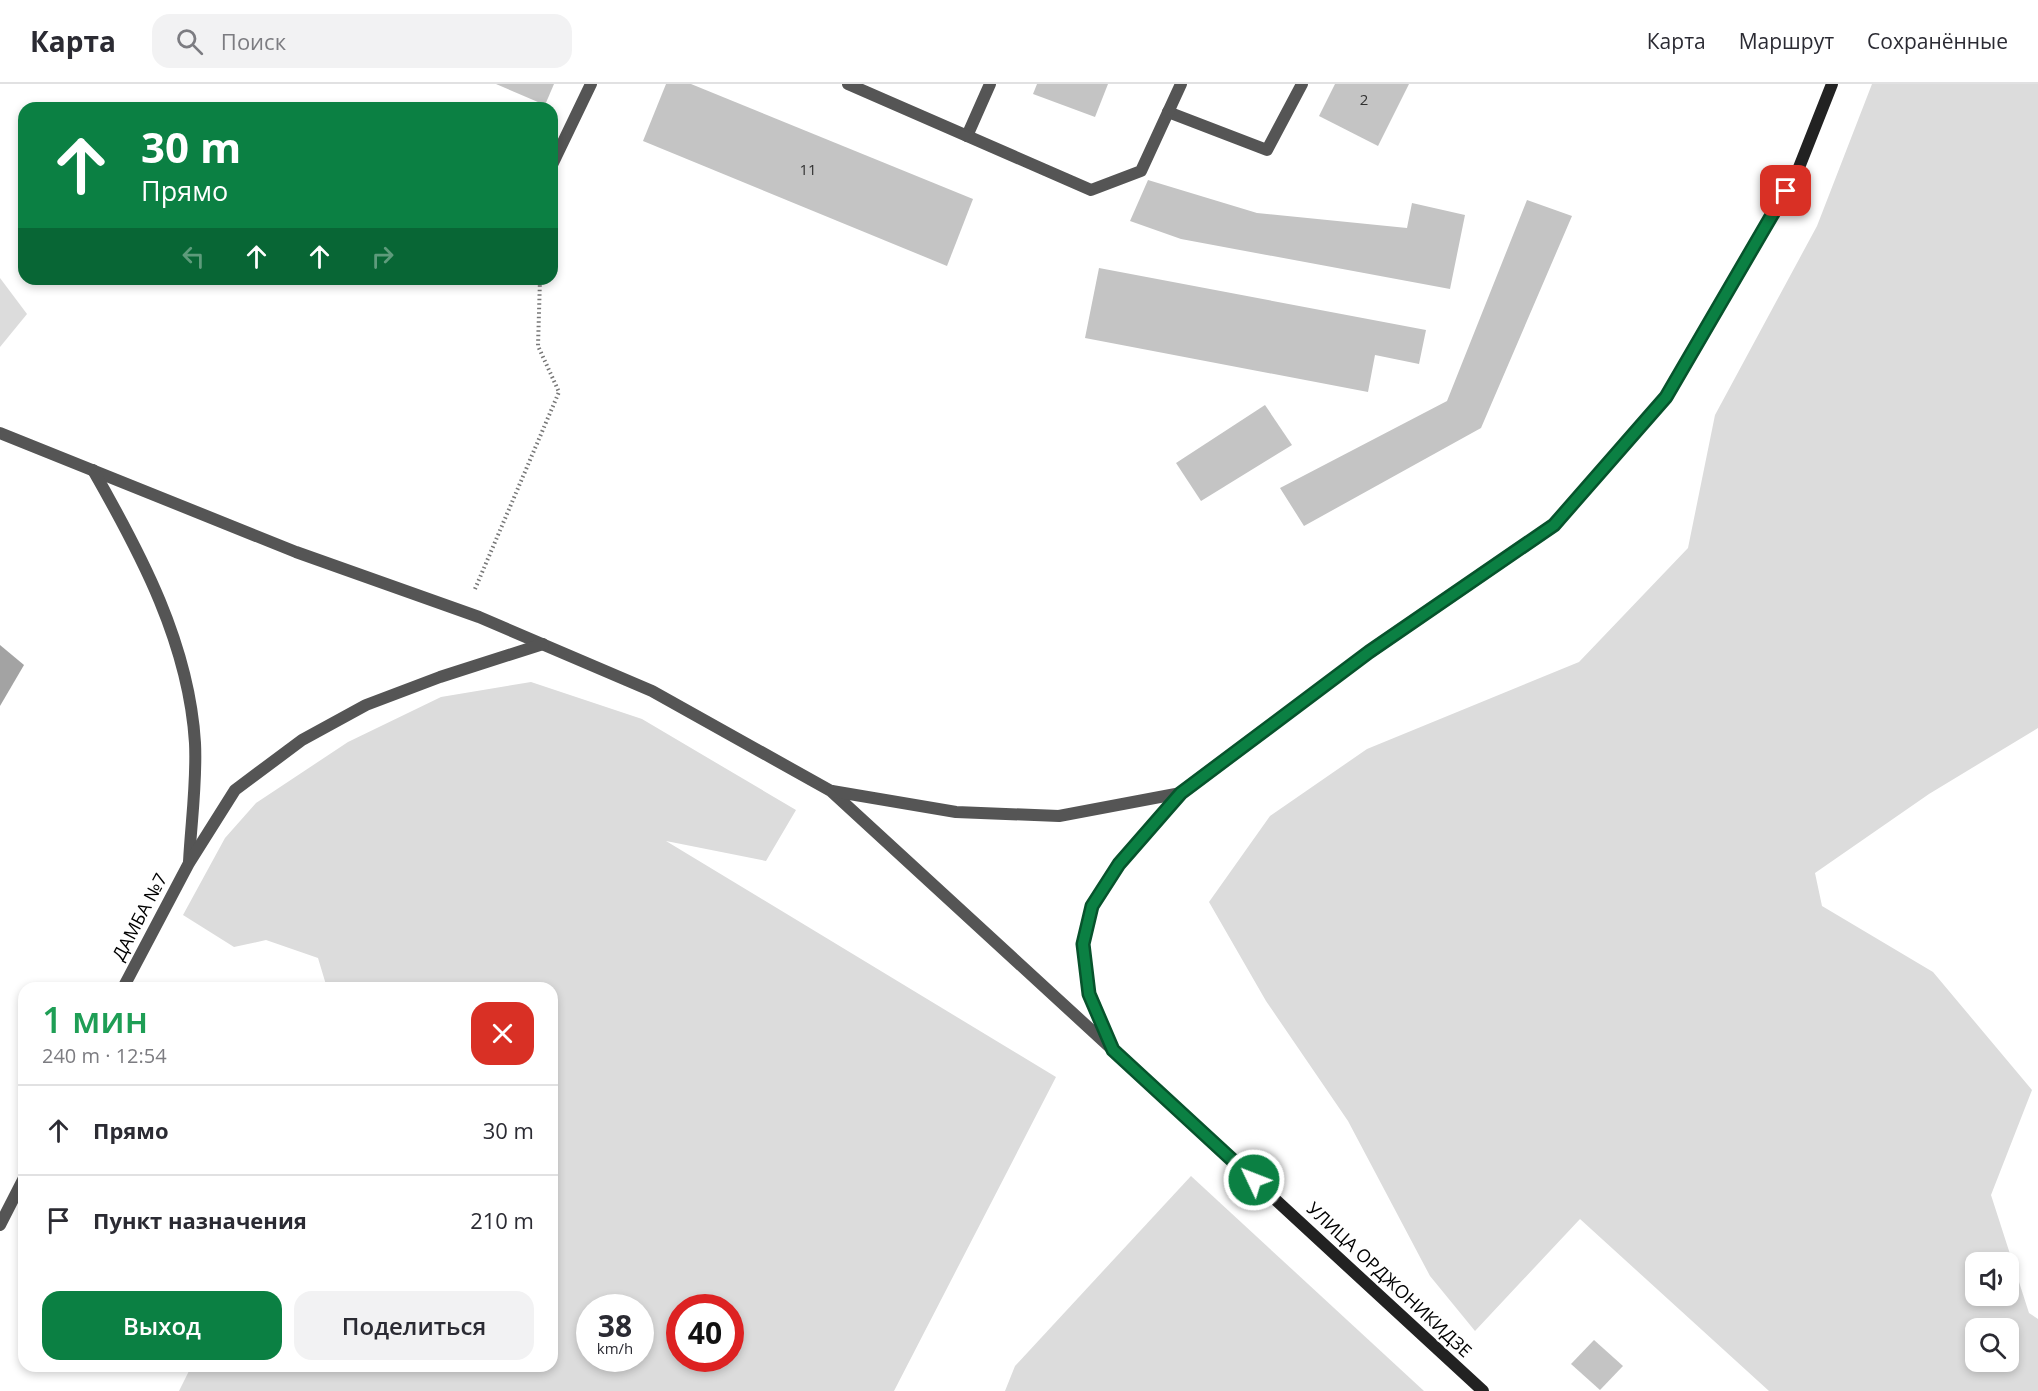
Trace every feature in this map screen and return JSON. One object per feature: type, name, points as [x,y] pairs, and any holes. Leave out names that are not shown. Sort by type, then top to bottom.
[{"type":"street","points":[[558,153],[591,84]]},
{"type":"street","points":[[848,84],[1091,190],[1141,171],[1181,84]]},
{"type":"street","points":[[967,136],[990,84]]},
{"type":"street","points":[[1168,112],[1267,150],[1302,84]]},
{"type":"street","points":[[1113,1050],[1089,994],[1083,944],[1092,906],[1119,864],[1181,793],[1369,652],[1554,525],[1666,397],[1798,170],[1832,84]]},
{"type":"street","points":[[0,433],[296,552],[466,612],[652,691],[831,791],[1113,1050]]},
{"type":"street","points":[[93,470],[130,534],[168,620],[189,690],[195,744],[189,863]]},
{"type":"street","name":"ДАМБА №7","points":[[126,982],[189,863],[236,790],[302,740],[366,705],[440,677],[543,644]]},
{"type":"street","points":[[831,791],[956,812],[1059,816],[1181,793]]},
{"type":"street","name":"УЛИЦА ОРДЖОНИКИДЗЕ","points":[[1113,1050],[1483,1391]]},
{"type":"street","points":[[0,1224],[18,1190]]},
{"type":"path","points":[[466,612],[559,392],[537,346],[540,285]]},
{"type":"shaded area","points":[[1872,84],[2038,84],[2038,728],[1929,794],[1815,873],[1822,906],[1933,972],[2032,1090],[1991,1195],[2009,1252],[1965,1252],[1965,1306],[2019,1306],[2019,1282],[2029,1313],[2038,1319],[2038,1391],[1769,1391],[1580,1219],[1475,1331],[1430,1276],[1348,1121],[1266,1001],[1209,902],[1270,816],[1367,749],[1579,662],[1688,548],[1715,415],[1817,226]]},
{"type":"shaded area","points":[[0,278],[27,314],[0,347]]},
{"type":"shaded area","points":[[0,645],[24,665],[0,706]]},
{"type":"shaded area","points":[[531,682],[642,719],[796,810],[766,861],[666,841],[1056,1077],[894,1391],[179,1391],[188,1372],[558,1372],[558,982],[325,982],[318,958],[266,940],[234,947],[183,915],[225,838],[256,803],[348,742],[441,697]]},
{"type":"shaded area","points":[[1191,1176],[1424,1391],[1005,1391],[1015,1366]]},
{"type":"building","points":[[496,84],[554,84],[546,102],[538,102]]},
{"type":"building","points":[[666,84],[691,84],[973,199],[947,266],[643,141]]},
{"type":"building","points":[[1037,84],[1108,84],[1095,117],[1033,94]]},
{"type":"building","points":[[1335,84],[1409,84],[1378,146],[1319,116]]},
{"type":"building","points":[[1148,180],[1257,213],[1407,228],[1412,203],[1465,215],[1450,289],[1181,239],[1130,221]]},
{"type":"building","points":[[1527,200],[1572,216],[1481,428],[1304,526],[1280,488],[1447,401]]},
{"type":"building","points":[[1099,268],[1426,330],[1419,364],[1375,355],[1368,392],[1085,338]]},
{"type":"building","points":[[1265,405],[1292,445],[1201,501],[1176,463]]},
{"type":"building","points":[[1594,1340],[1623,1366],[1600,1390],[1571,1364]]},
{"type":"route","points":[[1254,1180],[1113,1050],[1089,994],[1083,944],[1092,906],[1119,864],[1181,793],[1369,652],[1554,525],[1666,397],[1786,191]]}]
